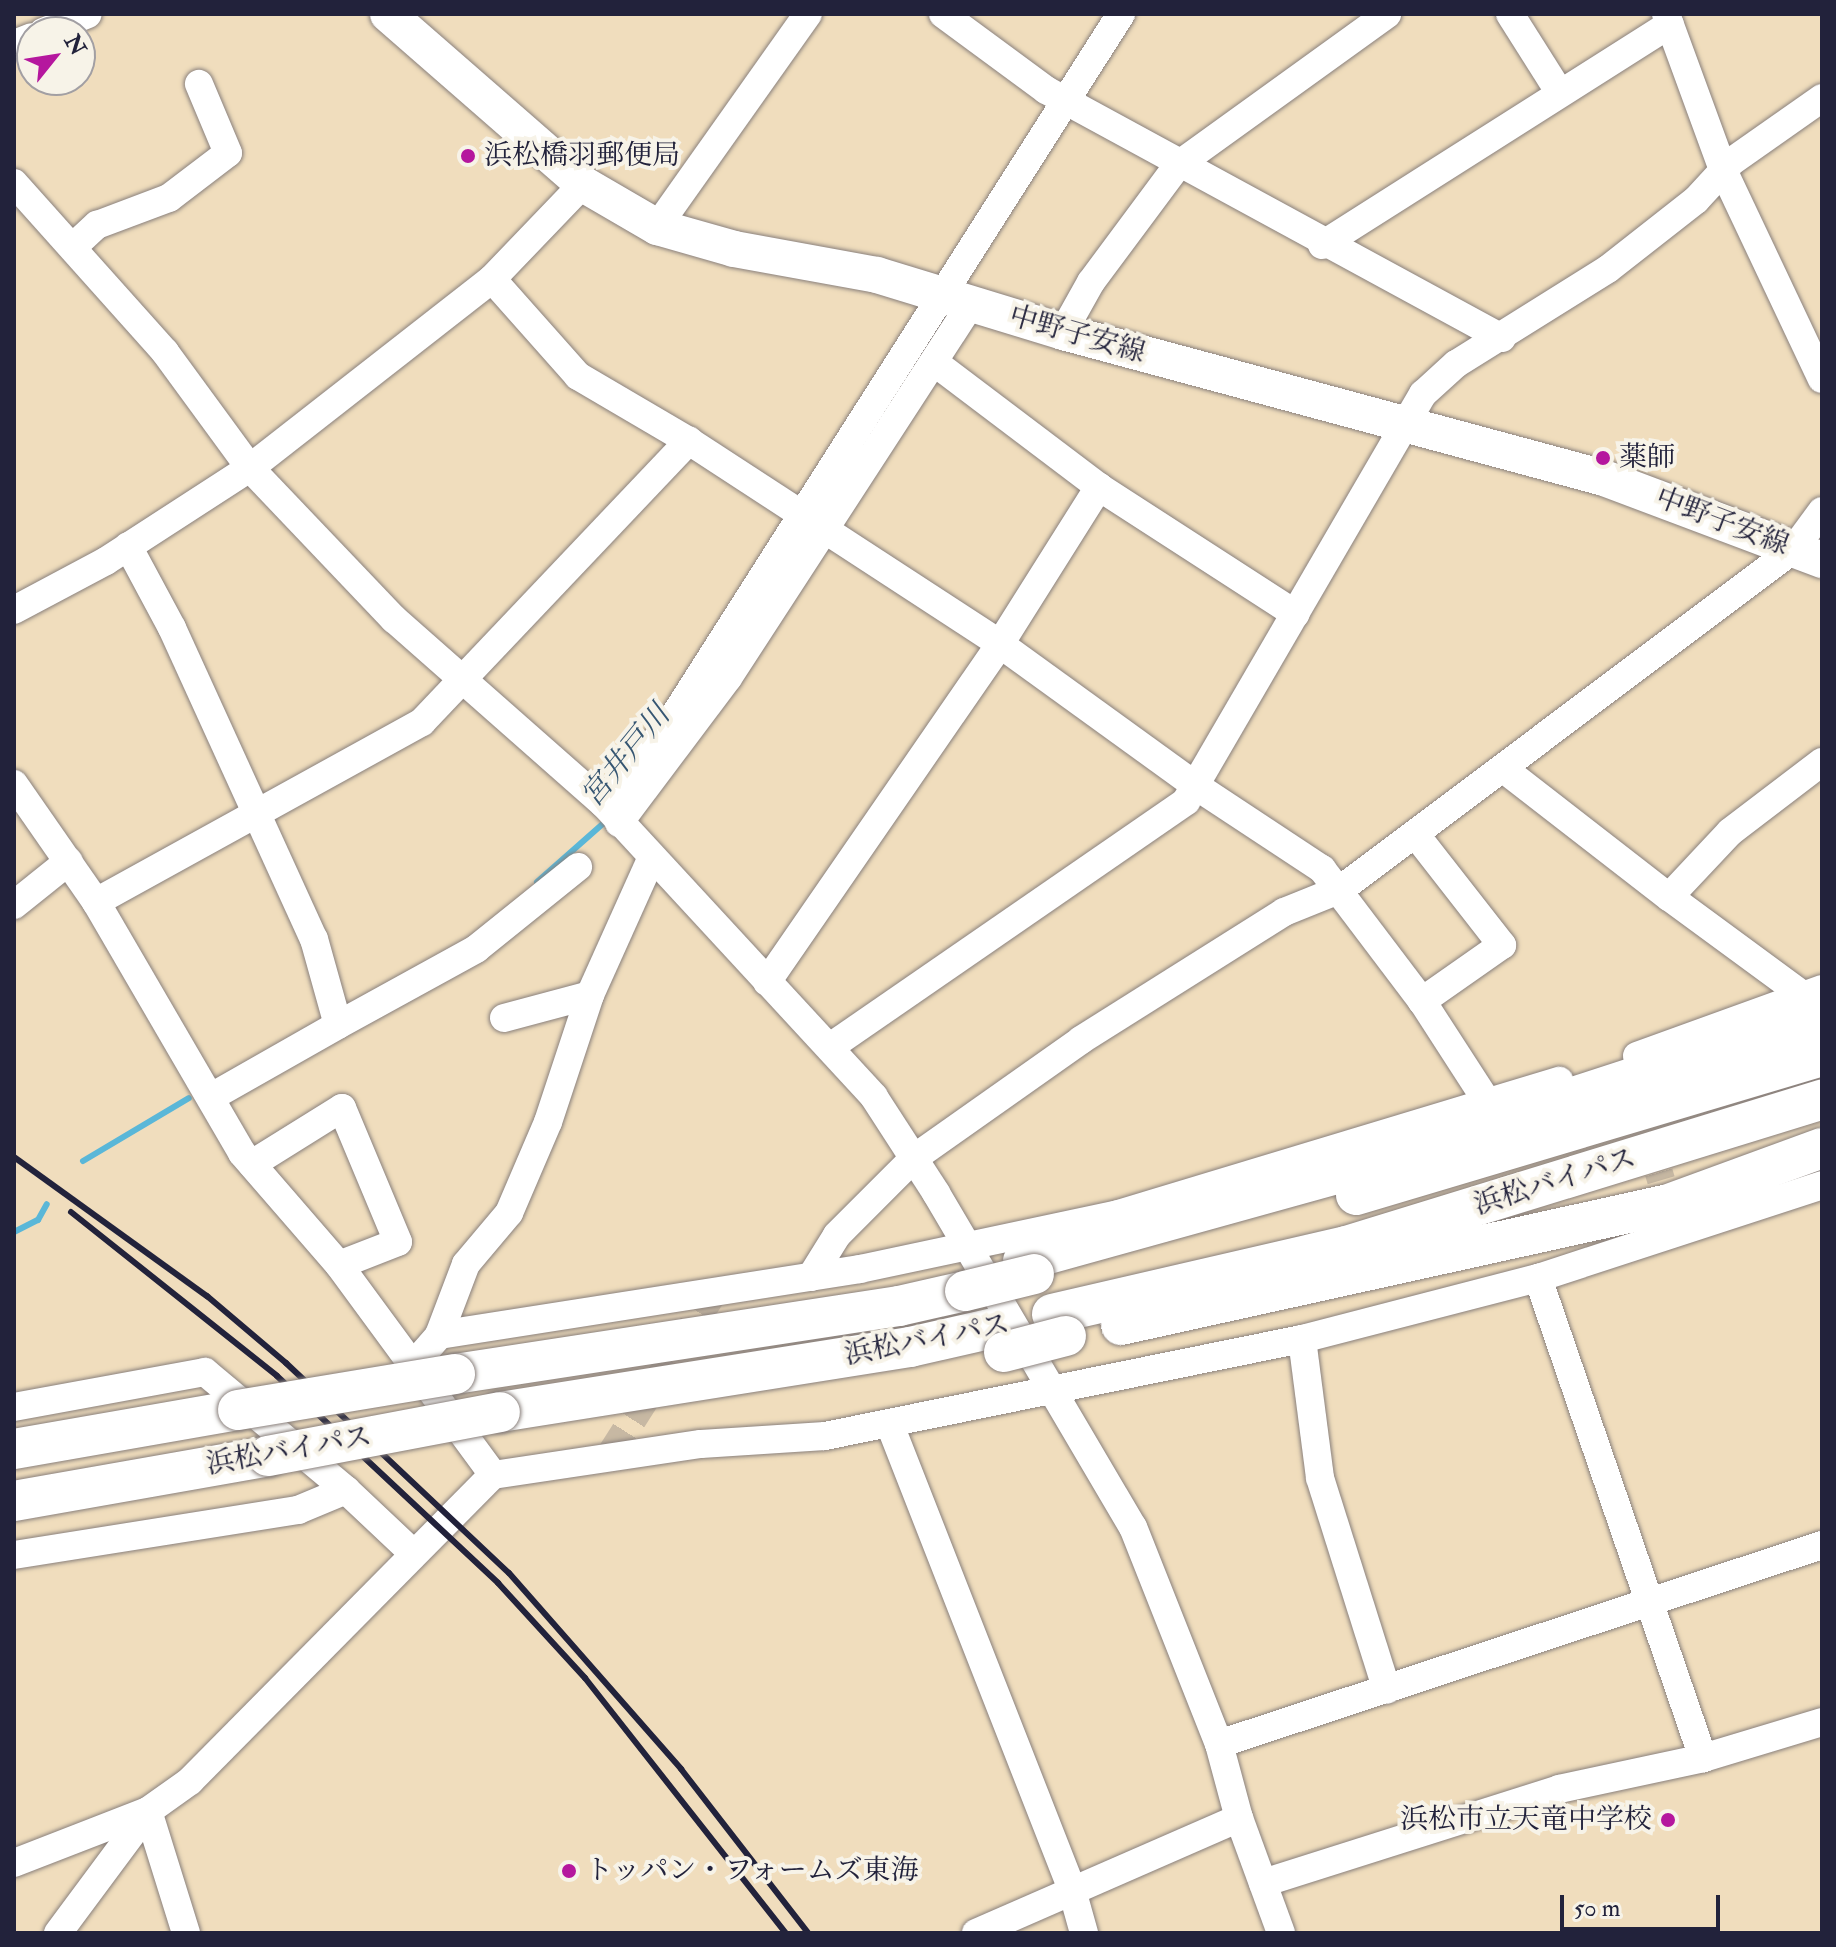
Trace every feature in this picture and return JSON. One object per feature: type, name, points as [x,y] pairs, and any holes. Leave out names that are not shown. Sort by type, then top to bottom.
[{"type":"highway","points":[[1028,1268],[1340,1173],[1816,1000]]},
{"type":"highway","name":"浜松バイパス","points":[[14,1449],[455,1374],[899,1306],[965,1273],[1028,1268],[1330,1203],[1822,1056]]},
{"type":"highway","name":"浜松バイパス","points":[[14,1501],[500,1412],[910,1347],[1001,1340],[1346,1246],[1822,1100]]},
{"type":"highway","points":[[1059,1325],[1257,1298],[1665,1192],[1750,1176],[1822,1148]]},
{"type":"main road","name":"中野子安線","points":[[388,14],[583,184],[657,227],[734,249],[877,275],[1063,332],[1604,478],[1808,554]]},
{"type":"street","points":[[657,227],[808,14]]},
{"type":"street","points":[[943,14],[1065,101],[1322,245],[1502,338]]},
{"type":"street","points":[[812,524],[959,299],[1065,101],[1121,14]]},
{"type":"street","points":[[1063,332],[1091,282],[1178,165],[1387,14]]},
{"type":"street","points":[[1510,14],[1560,93]]},
{"type":"street","points":[[1322,245],[1560,93],[1668,19],[1723,170],[1822,379]]},
{"type":"street","points":[[73,247],[97,225],[169,198],[228,153],[199,84]]},
{"type":"street","points":[[830,1047],[1173,810],[1196,786],[1423,394],[1456,364],[1608,269],[1696,200],[1723,170],[1822,98]]},
{"type":"street","points":[[14,183],[165,352],[250,468],[394,619],[467,679],[612,814],[874,1097],[914,1158],[965,1273],[1056,1391],[1133,1527],[1219,1744],[1239,1818],[1281,1933]]},
{"type":"street","points":[[14,610],[128,546],[250,468],[492,279],[583,184]]},
{"type":"street","points":[[492,279],[578,376],[689,441],[1000,644],[1196,786],[1300,852],[1341,889],[1422,1001],[1488,1103]]},
{"type":"street","points":[[612,814],[669,724],[812,524],[934,362],[959,299]]},
{"type":"street","points":[[934,362],[1099,487],[1295,614]]},
{"type":"street","points":[[96,902],[394,742],[467,679],[689,441]]},
{"type":"street","points":[[767,982],[1000,644],[1099,487]]},
{"type":"street","points":[[811,1277],[837,1235],[914,1158],[1081,1040],[1284,912],[1341,889],[1505,770],[1689,623],[1808,554],[1822,511]]},
{"type":"street","points":[[128,546],[172,628],[314,939],[336,1020]]},
{"type":"street","points":[[1669,897],[1730,832],[1822,762]]},
{"type":"street","points":[[1505,770],[1669,897],[1816,1000]]},
{"type":"street","points":[[14,784],[96,902],[252,1164],[339,1265],[415,1363],[493,1475]]},
{"type":"street","points":[[1416,835],[1502,945],[1422,1001]]},
{"type":"street","points":[[415,1363],[439,1335],[466,1264],[509,1213],[548,1122],[590,995],[652,857]]},
{"type":"street","points":[[14,905],[69,861]]},
{"type":"street","points":[[213,1096],[336,1020],[476,949],[578,867]]},
{"type":"street","points":[[504,1018],[590,995]]},
{"type":"street","points":[[439,1335],[811,1277],[965,1273],[1118,1214],[1488,1103],[1627,1065],[1816,1000]]},
{"type":"street","points":[[252,1164],[342,1108],[398,1242],[339,1265]]},
{"type":"street","points":[[14,1863],[148,1811],[190,1781],[244,1730],[493,1475],[610,1455],[890,1425],[1302,1339],[1538,1278],[1822,1185]]},
{"type":"street","points":[[1578,1265],[1657,1217],[1665,1192],[1686,1214],[1790,1196]]},
{"type":"street","points":[[1538,1278],[1703,1758]]},
{"type":"street","points":[[1302,1339],[1320,1478],[1387,1690]]},
{"type":"street","points":[[14,1407],[205,1372],[346,1490],[414,1554]]},
{"type":"street","points":[[890,1425],[1072,1890],[1084,1933]]},
{"type":"street","points":[[14,1555],[298,1510],[346,1490]]},
{"type":"street","points":[[1219,1744],[1387,1690],[1496,1650],[1650,1604],[1822,1545]]},
{"type":"street","points":[[1263,1883],[1559,1789],[1703,1758],[1822,1722]]},
{"type":"street","points":[[58,1933],[148,1811]]},
{"type":"street","points":[[148,1811],[186,1933]]},
{"type":"street","points":[[976,1933],[1239,1818]]},
{"type":"waterway","name":"宮井戸川","points":[[537,882],[607,820]]},
{"type":"waterway","name":"宮井戸川","points":[[83,1161],[189,1098]]},
{"type":"waterway","name":"宮井戸川","points":[[14,1232],[38,1220],[47,1204]]},
{"type":"tunnel","points":[[1635,1092],[1661,1180]]},
{"type":"tunnel","points":[[610,1455],[714,1292]]},
{"type":"railway","points":[[14,1157],[207,1296],[286,1363],[509,1573],[681,1769],[808,1933]]},
{"type":"railway","points":[[71,1212],[277,1376],[498,1583],[585,1678],[786,1933]]},
{"type":"place","name":"浜松橋羽郵便局","points":[[468,156]]},
{"type":"place","name":"薬師","points":[[1603,458]]},
{"type":"place","name":"浜松市立天竜中学校","points":[[1668,1820]]},
{"type":"place","name":"トッパン・フォームズ東海","points":[[569,1871]]}]
